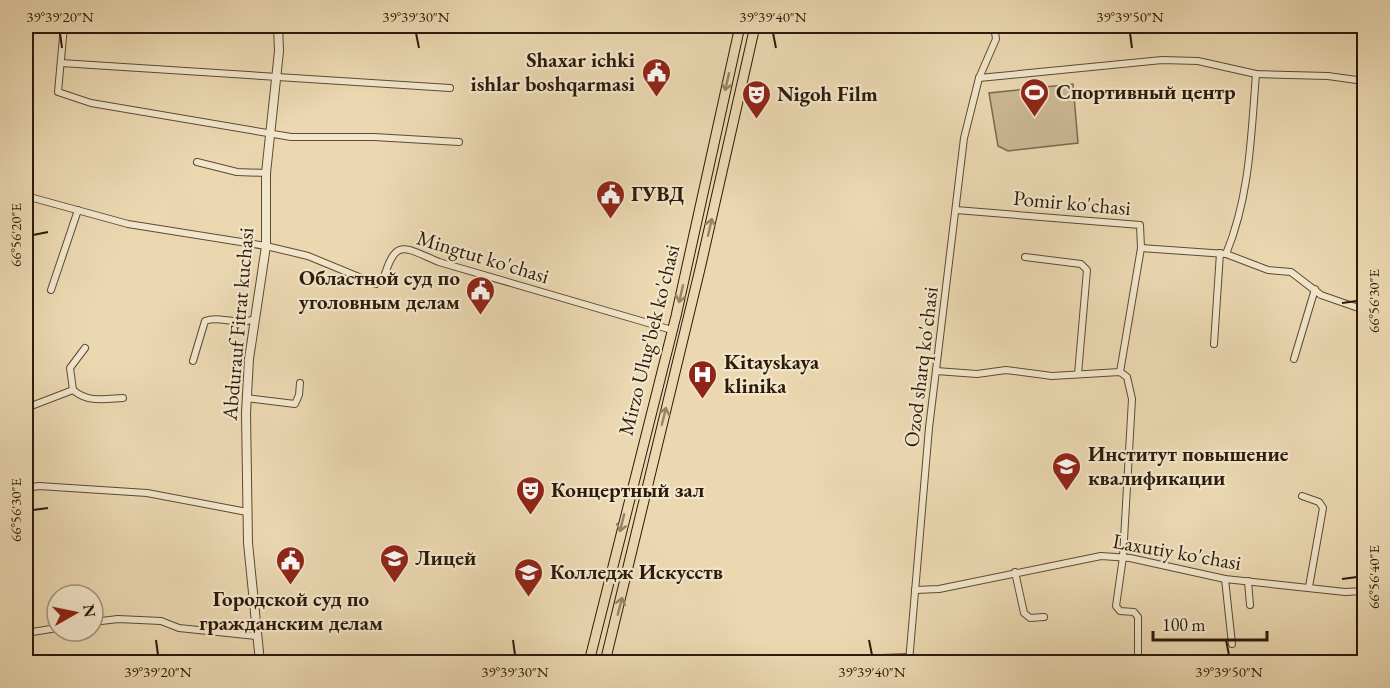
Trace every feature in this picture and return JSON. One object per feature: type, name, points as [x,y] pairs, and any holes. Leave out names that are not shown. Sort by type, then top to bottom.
[{"type":"main road","name":"Mirzo Ulug'bek ko'chasi","points":[[589,663],[672,330],[740,26]]},
{"type":"main road","name":"Mirzo Ulug'bek ko'chasi","points":[[604,663],[700,269],[755,26]]},
{"type":"street","points":[[64,26],[58,92],[91,103],[269,134],[459,142]]},
{"type":"street","name":"Abdurauf Fitrat kuchasi","points":[[260,663],[247,512],[246,398],[266,246],[266,172],[277,77],[278,26]]},
{"type":"street","name":"Ozod sharq ko'chasi","points":[[909,660],[936,371],[964,138],[979,78],[996,39],[994,26]]},
{"type":"street","points":[[979,78],[1162,60],[1198,61],[1256,74],[1328,76],[1365,81]]},
{"type":"street","points":[[61,63],[450,88]]},
{"type":"street","points":[[1214,344],[1223,254],[1242,210],[1248,171],[1256,74]]},
{"type":"street","points":[[197,162],[237,172],[266,172]]},
{"type":"street","name":"Mingtut ko'chasi","points":[[26,195],[156,230],[266,246],[308,256],[376,284],[383,280],[391,256],[397,251],[408,249],[439,262],[672,330]]},
{"type":"street","points":[[51,290],[78,210]]},
{"type":"street","name":"Pomir ko'chasi","points":[[956,210],[1137,224],[1142,230],[1141,248],[1223,254],[1268,270],[1291,272],[1320,295],[1365,310]]},
{"type":"street","points":[[1120,372],[1141,248]]},
{"type":"street","points":[[1025,257],[1081,264],[1087,270],[1078,374]]},
{"type":"street","points":[[1294,359],[1315,289]]},
{"type":"street","points":[[193,361],[205,321],[211,319],[240,324],[255,319]]},
{"type":"street","points":[[85,348],[70,368],[73,390],[81,397],[90,399],[123,398]]},
{"type":"street","points":[[936,371],[977,374],[1006,370],[1052,376],[1120,372],[1127,377],[1132,399],[1123,557],[1116,606],[1120,611],[1134,612],[1138,617],[1138,663]]},
{"type":"street","points":[[246,398],[294,404],[300,383]]},
{"type":"street","points":[[26,408],[73,390]]},
{"type":"street","points":[[26,416],[30,431],[30,467],[26,488],[39,486],[147,493],[247,512]]},
{"type":"street","points":[[1302,496],[1318,502],[1323,508],[1309,587]]},
{"type":"street","name":"Laxutiy ko'chasi","points":[[915,590],[939,589],[1101,555],[1123,557],[1225,579],[1365,591]]},
{"type":"street","points":[[1015,573],[1024,613],[1030,618],[1044,617]]},
{"type":"street","points":[[1225,579],[1232,644]]},
{"type":"street","points":[[1248,581],[1250,605]]},
{"type":"street","points":[[105,621],[161,621],[179,628],[256,636]]},
{"type":"street","points":[[26,633],[45,630]]},
{"type":"street","points":[[763,663],[909,660]]},
{"type":"shaded area","name":"Спортивный центр","points":[[1073,84],[1078,143],[1008,151],[998,146],[989,93]]},
{"type":"place","name":"Shaxar ichki ishlar boshqarmasi","points":[[656,98]]},
{"type":"place","name":"Спортивный центр","points":[[1035,118]]},
{"type":"place","name":"Nigoh Film","points":[[756,120]]},
{"type":"place","name":"ГУВД","points":[[610,220]]},
{"type":"place","name":"Областной суд по уголовным делам","points":[[481,316]]},
{"type":"place","name":"Kitayskaya klinika","points":[[703,400]]},
{"type":"place","name":"Институт повышение квалификации","points":[[1067,492]]},
{"type":"place","name":"Концертный зал","points":[[530,516]]},
{"type":"place","name":"Лицей","points":[[394,584]]},
{"type":"place","name":"Городской суд по гражданским делам","points":[[291,586]]},
{"type":"place","name":"Колледж Искусств","points":[[529,598]]}]
